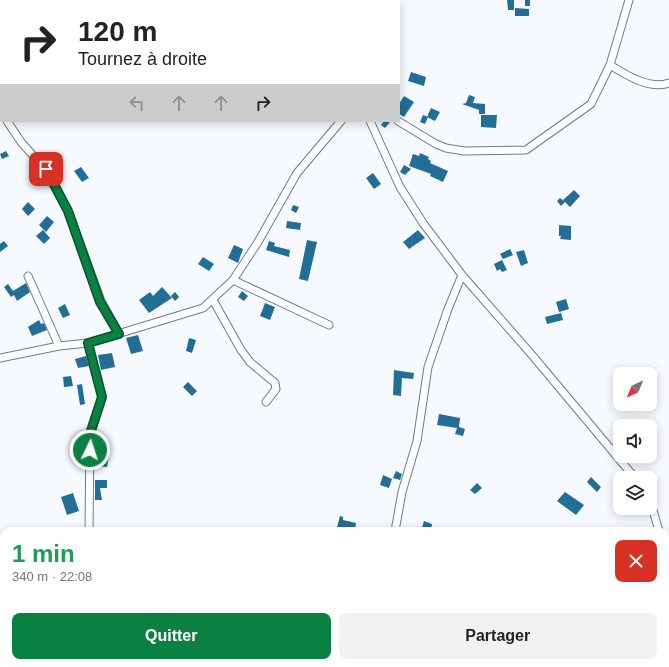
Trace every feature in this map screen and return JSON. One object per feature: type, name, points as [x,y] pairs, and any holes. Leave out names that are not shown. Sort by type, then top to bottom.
[{"type":"street","points":[[400,122],[436,144],[446,148],[464,151],[526,150],[591,104],[610,65],[629,0]]},
{"type":"street","points":[[610,65],[628,76],[644,82],[662,85],[669,83]]},
{"type":"street","points":[[8,122],[20,142],[46,169],[68,211],[100,302],[119,334]]},
{"type":"street","points":[[0,358],[59,346],[88,343],[203,308],[233,280],[258,242],[297,173],[340,122]]},
{"type":"street","points":[[370,122],[400,187],[423,223],[462,275],[532,355],[629,471]]},
{"type":"street","points":[[396,527],[402,492],[417,441],[428,367],[448,309],[462,275]]},
{"type":"street","points":[[28,276],[59,346]]},
{"type":"street","points":[[233,280],[330,325]]},
{"type":"street","points":[[213,300],[241,350],[250,362],[275,383],[276,389],[266,402]]},
{"type":"street","points":[[88,343],[102,397],[90,434],[90,527]]},
{"type":"street","points":[[654,515],[658,527]]},
{"type":"building","points":[[507,0],[514,0],[514,10],[508,10]]},
{"type":"building","points":[[525,0],[530,0],[530,6],[525,6]]},
{"type":"building","points":[[515,8],[529,9],[529,16],[515,16]]},
{"type":"building","points":[[411,72],[426,77],[424,86],[408,81]]},
{"type":"building","points":[[469,95],[475,97],[473,103],[485,104],[485,114],[479,114],[479,110],[462,104],[466,103]]},
{"type":"building","points":[[404,96],[414,102],[404,117],[400,115],[400,102]]},
{"type":"building","points":[[431,108],[440,112],[435,121],[427,117]]},
{"type":"building","points":[[423,115],[428,117],[425,124],[420,122]]},
{"type":"building","points":[[481,115],[497,115],[496,128],[481,127]]},
{"type":"building","points":[[383,122],[390,122],[385,128],[381,125]]},
{"type":"building","points":[[6,151],[9,156],[2,159],[0,154]]},
{"type":"building","points":[[420,153],[429,157],[428,159],[431,161],[430,163],[448,171],[443,182],[430,176],[431,174],[409,166],[413,154],[419,156]]},
{"type":"building","points":[[404,165],[411,169],[405,175],[400,172]]},
{"type":"building","points":[[81,167],[89,178],[82,182],[74,171]]},
{"type":"building","points":[[373,173],[381,184],[374,189],[366,178]]},
{"type":"building","points":[[574,190],[580,196],[570,207],[563,200]]},
{"type":"building","points":[[560,198],[565,202],[561,206],[557,201]]},
{"type":"building","points":[[28,202],[35,209],[28,216],[22,209]]},
{"type":"building","points":[[293,205],[299,207],[296,213],[291,210]]},
{"type":"building","points":[[47,216],[54,222],[46,232],[39,225]]},
{"type":"building","points":[[287,221],[301,223],[300,230],[286,228]]},
{"type":"building","points":[[559,225],[571,226],[571,240],[560,239],[561,236],[559,236]]},
{"type":"building","points":[[43,230],[50,238],[44,244],[36,236]]},
{"type":"building","points":[[418,230],[425,238],[409,249],[403,242]]},
{"type":"building","points":[[307,240],[317,242],[308,281],[299,279]]},
{"type":"building","points":[[4,241],[8,246],[0,252],[0,244]]},
{"type":"building","points":[[269,241],[275,243],[274,246],[290,250],[289,257],[266,250]]},
{"type":"building","points":[[234,245],[243,249],[238,263],[228,258]]},
{"type":"building","points":[[510,249],[513,255],[503,259],[500,254]]},
{"type":"building","points":[[524,250],[528,263],[521,266],[516,252]]},
{"type":"building","points":[[203,257],[214,264],[209,271],[198,264]]},
{"type":"building","points":[[502,260],[507,270],[502,272],[500,269],[497,271],[494,264]]},
{"type":"building","points":[[26,283],[30,292],[17,301],[14,295],[11,297],[4,287],[8,284],[13,291]]},
{"type":"building","points":[[162,287],[172,298],[149,313],[139,300],[150,292],[153,296]]},
{"type":"building","points":[[242,291],[248,296],[244,301],[238,297]]},
{"type":"building","points":[[175,292],[179,297],[175,301],[171,296]]},
{"type":"building","points":[[566,299],[569,309],[559,312],[556,302]]},
{"type":"building","points":[[265,303],[275,307],[270,320],[260,316]]},
{"type":"building","points":[[65,304],[70,315],[63,318],[58,308]]},
{"type":"building","points":[[561,313],[563,320],[547,324],[545,317]]},
{"type":"building","points":[[39,320],[41,324],[44,323],[47,330],[32,336],[28,327]]},
{"type":"building","points":[[138,335],[143,351],[131,354],[126,338]]},
{"type":"building","points":[[189,338],[196,340],[192,353],[186,351]]},
{"type":"building","points":[[112,353],[115,367],[101,370],[98,355]]},
{"type":"building","points":[[86,356],[89,366],[78,368],[75,359]]},
{"type":"building","points":[[394,370],[414,373],[413,379],[402,378],[401,396],[393,395]]},
{"type":"building","points":[[71,376],[73,386],[64,387],[63,377]]},
{"type":"building","points":[[188,382],[197,391],[192,396],[183,387]]},
{"type":"building","points":[[82,384],[85,404],[80,405],[77,385]]},
{"type":"building","points":[[439,414],[460,418],[459,427],[465,429],[463,436],[455,434],[457,428],[437,425]]},
{"type":"building","points":[[97,454],[109,455],[107,467],[96,466]]},
{"type":"building","points":[[396,471],[402,474],[400,480],[393,478]]},
{"type":"building","points":[[383,475],[392,479],[389,488],[380,485]]},
{"type":"building","points":[[591,477],[601,487],[597,492],[587,482]]},
{"type":"building","points":[[95,480],[107,480],[107,488],[100,488],[102,500],[95,500]]},
{"type":"building","points":[[477,483],[482,488],[475,494],[470,490]]},
{"type":"building","points":[[565,492],[584,505],[576,515],[557,501]]},
{"type":"building","points":[[73,493],[79,511],[67,515],[61,497]]},
{"type":"building","points":[[340,516],[343,517],[343,520],[356,523],[355,527],[337,527]]},
{"type":"building","points":[[424,521],[432,524],[432,527],[422,527]]},
{"type":"route","points":[[46,169],[68,211],[100,302],[119,334],[88,343],[102,392],[100,408],[90,434],[90,450]]}]
